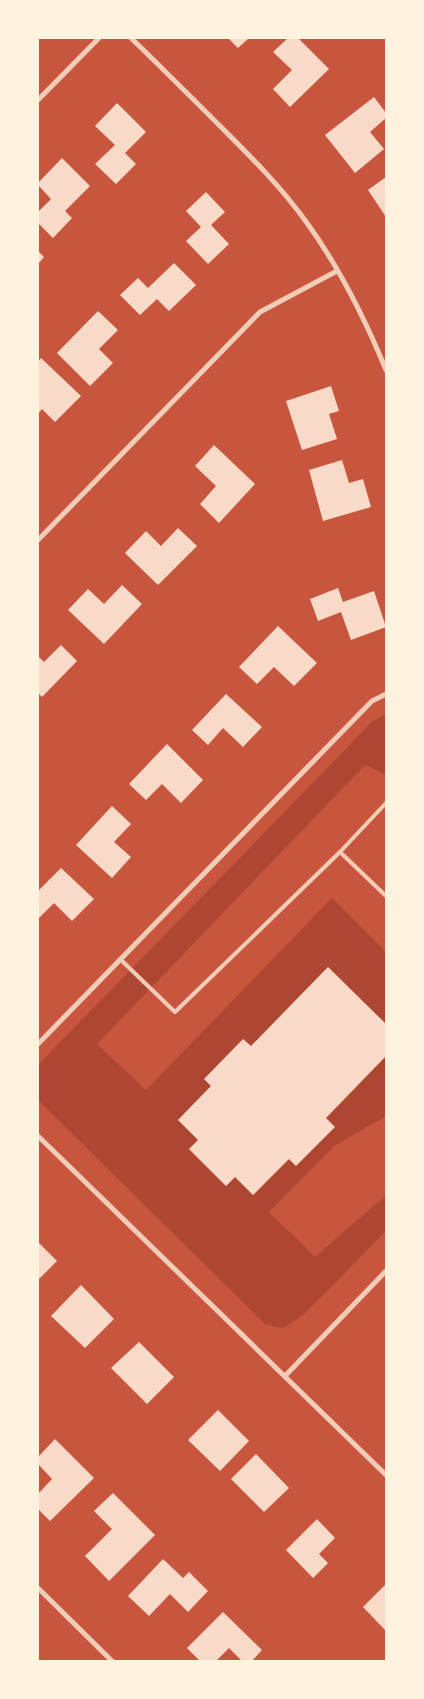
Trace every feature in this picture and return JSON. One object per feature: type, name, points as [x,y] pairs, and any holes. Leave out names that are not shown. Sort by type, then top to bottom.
[{"type":"street","points":[[38,100],[99,38]]},
{"type":"street","points":[[131,38],[247,153],[307,223],[337,271],[374,340],[386,370]]},
{"type":"street","points":[[38,540],[260,312],[337,271]]},
{"type":"street","points":[[38,1044],[372,701],[386,694]]},
{"type":"street","points":[[38,1136],[386,1475]]},
{"type":"street","points":[[285,1376],[386,1270]]},
{"type":"street","points":[[38,1588],[113,1662]]},
{"type":"lane","points":[[120,959],[174,1012],[340,852],[386,803]]},
{"type":"lane","points":[[340,852],[386,896]]},
{"type":"shaded area","points":[[386,714],[386,775],[365,765],[97,1044],[146,1090],[332,898],[386,952],[386,1024],[328,967],[251,1046],[243,1039],[211,1086],[178,1120],[198,1140],[189,1150],[226,1186],[235,1177],[254,1195],[289,1159],[296,1166],[335,1127],[326,1118],[386,1056],[386,1116],[334,1146],[269,1212],[315,1257],[386,1195],[386,1231],[302,1316],[283,1328],[265,1324],[38,1100],[38,1065],[372,722]]},
{"type":"building","points":[[228,38],[249,38],[238,48]]},
{"type":"building","points":[[288,38],[298,38],[329,69],[290,107],[273,89],[292,70],[273,52]]},
{"type":"building","points":[[374,97],[386,113],[386,118],[370,132],[384,149],[355,173],[325,135]]},
{"type":"building","points":[[117,103],[146,132],[125,153],[136,164],[116,184],[95,164],[115,145],[95,126]]},
{"type":"building","points":[[62,158],[90,186],[65,211],[72,218],[53,238],[38,223],[38,212],[51,199],[38,183]]},
{"type":"building","points":[[386,177],[386,217],[368,190]]},
{"type":"building","points":[[206,192],[225,212],[211,225],[229,244],[208,264],[186,241],[201,227],[186,211]]},
{"type":"building","points":[[38,251],[44,257],[38,264]]},
{"type":"building","points":[[174,263],[196,285],[169,311],[157,299],[140,315],[120,295],[138,278],[148,288]]},
{"type":"building","points":[[98,311],[118,330],[99,349],[113,363],[90,386],[57,353]]},
{"type":"building","points":[[41,358],[81,396],[55,422],[42,409],[38,414],[38,362]]},
{"type":"building","points":[[331,386],[339,411],[329,414],[337,439],[302,450],[286,401]]},
{"type":"building","points":[[214,445],[255,484],[219,523],[200,504],[216,486],[195,466]]},
{"type":"building","points":[[342,460],[349,483],[363,479],[371,507],[323,521],[309,470]]},
{"type":"building","points":[[178,528],[197,546],[158,585],[125,553],[146,531],[161,546]]},
{"type":"building","points":[[122,585],[142,604],[104,644],[68,610],[88,589],[104,604]]},
{"type":"building","points":[[338,588],[343,602],[374,591],[386,627],[351,640],[341,612],[318,621],[310,599]]},
{"type":"building","points":[[278,626],[317,663],[294,686],[274,667],[257,684],[239,667]]},
{"type":"building","points":[[61,645],[77,661],[42,697],[38,693],[38,656],[44,662]]},
{"type":"building","points":[[226,694],[262,727],[243,747],[223,728],[208,745],[192,730]]},
{"type":"building","points":[[167,744],[203,780],[181,803],[162,784],[146,800],[129,784]]},
{"type":"building","points":[[112,806],[131,824],[114,842],[131,857],[112,878],[76,845]]},
{"type":"building","points":[[61,868],[94,899],[72,921],[54,903],[38,919],[38,891]]},
{"type":"building","points":[[328,967],[386,1024],[386,1056],[326,1118],[335,1127],[296,1166],[289,1159],[253,1195],[235,1177],[226,1186],[189,1149],[198,1140],[178,1120],[211,1086],[204,1079],[243,1039],[251,1046]]},
{"type":"building","points":[[38,1242],[57,1261],[38,1280]]},
{"type":"building","points":[[81,1285],[114,1319],[85,1348],[51,1316]]},
{"type":"building","points":[[139,1342],[174,1377],[147,1404],[111,1368]]},
{"type":"building","points":[[218,1410],[249,1441],[220,1471],[188,1440]]},
{"type":"building","points":[[55,1439],[94,1478],[50,1521],[38,1509],[38,1494],[52,1479],[38,1464],[38,1457]]},
{"type":"building","points":[[256,1454],[289,1488],[264,1512],[231,1479]]},
{"type":"building","points":[[113,1493],[155,1535],[109,1581],[85,1556],[112,1529],[94,1511]]},
{"type":"building","points":[[317,1519],[335,1538],[319,1554],[328,1563],[313,1578],[286,1550]]},
{"type":"building","points":[[163,1559],[183,1578],[189,1572],[208,1591],[188,1612],[170,1594],[149,1616],[128,1596]]},
{"type":"building","points":[[386,1584],[386,1631],[363,1607]]},
{"type":"building","points":[[223,1612],[262,1650],[251,1662],[243,1662],[229,1648],[215,1662],[201,1662],[187,1648]]}]
